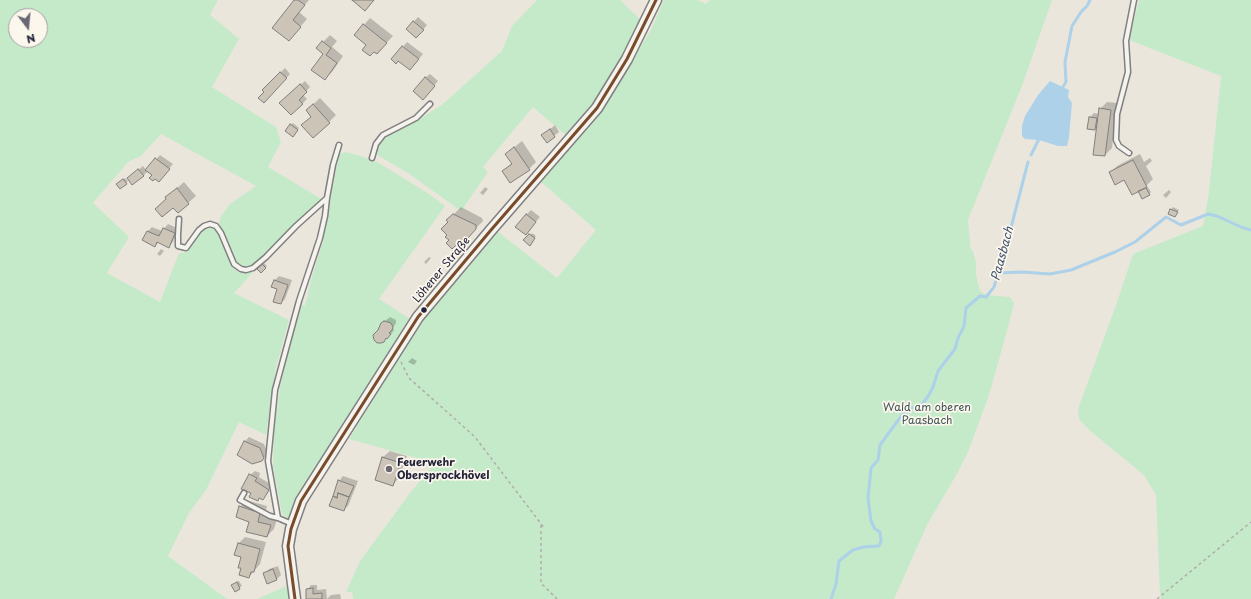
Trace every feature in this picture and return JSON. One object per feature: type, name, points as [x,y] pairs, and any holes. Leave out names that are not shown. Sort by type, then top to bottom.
[{"type":"street","name":"Löhener Straße","points":[[295,599],[288,546],[293,524],[301,501],[418,317],[597,108],[627,59],[656,0]]},
{"type":"lane","points":[[1129,152],[1119,146],[1116,140],[1117,114],[1128,72],[1126,41],[1134,0]]},
{"type":"lane","points":[[372,158],[376,144],[383,135],[416,118],[430,104]]},
{"type":"lane","points":[[278,518],[268,461],[275,390],[299,301],[320,238],[333,165],[339,145]]},
{"type":"lane","points":[[179,219],[178,246],[186,248],[199,230],[204,226],[210,224],[216,226],[221,233],[234,264],[241,269],[246,270],[253,268],[266,257],[296,226],[327,198]]},
{"type":"lane","points":[[244,493],[240,500],[270,516],[293,524]]},
{"type":"path","points":[[396,352],[409,378],[475,436],[545,529]]},
{"type":"path","points":[[1157,599],[1251,522]]},
{"type":"path","points":[[541,524],[541,583],[557,599]]},
{"type":"green space","points":[[0,0],[218,0],[210,15],[239,39],[212,87],[276,127],[281,142],[268,167],[323,200],[311,210],[275,247],[252,266],[242,267],[236,263],[219,223],[220,218],[230,204],[256,186],[161,134],[141,156],[128,162],[93,203],[129,237],[107,273],[160,302],[179,253],[185,253],[199,232],[206,228],[215,228],[221,237],[232,264],[239,273],[254,271],[234,293],[289,320],[276,367],[266,435],[239,422],[206,490],[189,513],[168,556],[227,599],[0,599]]},
{"type":"green space","points":[[537,0],[620,0],[641,20],[622,58],[593,105],[568,137],[533,107],[483,167],[488,172],[461,211],[408,173],[379,156],[376,153],[378,145],[387,136],[415,122],[443,104],[502,51],[512,26]]},
{"type":"green space","name":"Wald am oberen Paasbach","points":[[664,0],[698,0],[706,4],[710,0],[1052,0],[1023,83],[968,220],[971,250],[972,249],[976,262],[976,275],[980,291],[987,295],[1010,297],[1014,303],[1009,324],[989,395],[968,452],[927,525],[894,599],[353,599],[352,592],[346,592],[360,561],[410,493],[435,463],[349,439],[419,324],[437,300],[497,231],[557,278],[596,230],[540,181],[600,111],[651,30]]},
{"type":"green space","points":[[1139,0],[1251,0],[1251,599],[1161,599],[1156,495],[1144,475],[1089,430],[1079,419],[1078,409],[1133,254],[1203,226],[1209,192],[1221,76],[1129,40]]},
{"type":"green space","points":[[345,152],[379,163],[426,192],[445,206],[379,299],[412,320],[376,373],[345,423],[290,520],[282,514],[273,467],[274,429],[280,388],[290,343],[302,305],[305,306],[323,241],[339,154]]},
{"type":"green space","points":[[289,585],[290,599],[257,599]]},
{"type":"water","points":[[1050,81],[1069,90],[1068,97],[1072,103],[1067,146],[1058,146],[1039,140],[1025,139],[1022,136],[1022,126],[1025,116],[1038,95]]},
{"type":"building","points":[[294,0],[298,0],[305,5],[293,20],[301,27],[289,41],[272,28]]},
{"type":"building","points":[[352,0],[374,0],[365,11]]},
{"type":"building","points":[[413,21],[424,30],[416,38],[406,29]]},
{"type":"building","points":[[363,24],[387,43],[377,54],[374,52],[370,56],[362,50],[366,45],[354,35]]},
{"type":"building","points":[[322,41],[331,48],[326,55],[337,63],[325,80],[311,70],[323,54],[316,48]]},
{"type":"building","points":[[402,46],[419,59],[410,70],[398,61],[396,64],[391,59]]},
{"type":"building","points":[[280,72],[287,78],[264,103],[258,98],[264,92],[262,90]]},
{"type":"building","points":[[425,77],[435,86],[423,100],[413,91]]},
{"type":"building","points":[[300,84],[307,92],[299,100],[303,104],[291,115],[279,103]]},
{"type":"building","points":[[313,104],[330,123],[313,138],[301,125],[311,117],[306,110]]},
{"type":"building","points":[[1099,108],[1111,110],[1105,156],[1093,155]]},
{"type":"building","points":[[1089,117],[1097,118],[1095,130],[1087,129]]},
{"type":"building","points":[[290,124],[298,130],[293,137],[285,131]]},
{"type":"building","points":[[550,129],[555,137],[547,143],[541,135]]},
{"type":"building","points":[[514,147],[530,170],[510,183],[502,171],[512,164],[505,154]]},
{"type":"building","points":[[155,158],[170,169],[159,182],[155,179],[153,181],[149,178],[152,175],[145,170]]},
{"type":"building","points":[[1133,160],[1147,187],[1132,195],[1124,180],[1115,185],[1109,172]]},
{"type":"building","points":[[138,169],[144,176],[132,185],[127,178]]},
{"type":"building","points":[[123,179],[127,184],[120,189],[116,184]]},
{"type":"building","points":[[177,188],[189,204],[178,213],[173,208],[162,217],[155,209],[166,199],[165,197]]},
{"type":"building","points":[[1146,188],[1150,195],[1142,199],[1138,191]]},
{"type":"building","points":[[1170,209],[1178,212],[1175,217],[1168,214]]},
{"type":"building","points":[[453,214],[476,225],[476,229],[468,238],[466,236],[452,249],[446,243],[449,240],[445,237],[447,235],[441,229],[448,222],[446,220]]},
{"type":"building","points":[[526,214],[536,222],[526,235],[515,227]]},
{"type":"building","points":[[163,228],[175,233],[169,248],[157,242],[155,247],[142,240],[147,231],[159,236]]},
{"type":"building","points":[[529,234],[535,238],[530,246],[523,240]]},
{"type":"building","points":[[262,264],[266,268],[261,273],[257,269]]},
{"type":"building","points":[[274,280],[288,285],[281,304],[273,302],[277,289],[271,287]]},
{"type":"building","points":[[384,321],[391,323],[393,327],[389,333],[391,334],[384,342],[377,343],[374,340],[373,335]]},
{"type":"building","points":[[244,441],[260,448],[264,458],[262,461],[252,464],[237,455]]},
{"type":"building","points":[[382,457],[401,463],[393,486],[375,480]]},
{"type":"building","points":[[249,474],[257,478],[255,481],[269,490],[263,500],[259,498],[258,501],[249,497],[251,493],[241,489]]},
{"type":"building","points":[[338,480],[354,486],[349,497],[338,493],[337,498],[333,496]]},
{"type":"building","points":[[338,493],[349,497],[344,511],[329,506],[333,496],[337,498]]},
{"type":"building","points":[[239,506],[260,513],[258,522],[271,525],[267,537],[246,532],[249,522],[236,517]]},
{"type":"building","points":[[238,543],[260,549],[254,572],[251,572],[249,578],[239,575],[241,568],[238,568],[241,557],[234,555]]},
{"type":"building","points":[[273,569],[277,580],[267,584],[263,573]]},
{"type":"building","points":[[237,582],[240,589],[235,592],[231,585]]},
{"type":"building","points":[[313,588],[313,594],[322,593],[322,599],[306,599],[306,589]]},
{"type":"waterway","name":"Paasbach","points":[[1061,90],[1066,82],[1065,62],[1072,26],[1090,0]]},
{"type":"waterway","name":"Paasbach","points":[[1031,155],[1040,137]]},
{"type":"waterway","name":"Paasbach","points":[[831,599],[836,584],[839,561],[853,550],[863,547],[879,546],[881,541],[880,532],[875,529],[871,521],[868,498],[871,468],[878,460],[880,445],[902,415],[910,409],[923,403],[929,395],[938,371],[955,349],[958,338],[964,326],[966,308],[980,296],[986,297],[994,287],[1028,162]]},
{"type":"waterway","points":[[998,273],[1022,272],[1050,274],[1071,270],[1135,242],[1166,217],[1181,225],[1208,214],[1217,216],[1251,230]]},
{"type":"transit line","points":[[295,599],[288,546],[291,529],[301,501],[418,317],[597,108],[627,59],[656,0]]},
{"type":"place","name":"Feuerwehr Obersprockhövel","points":[[389,469]]}]
